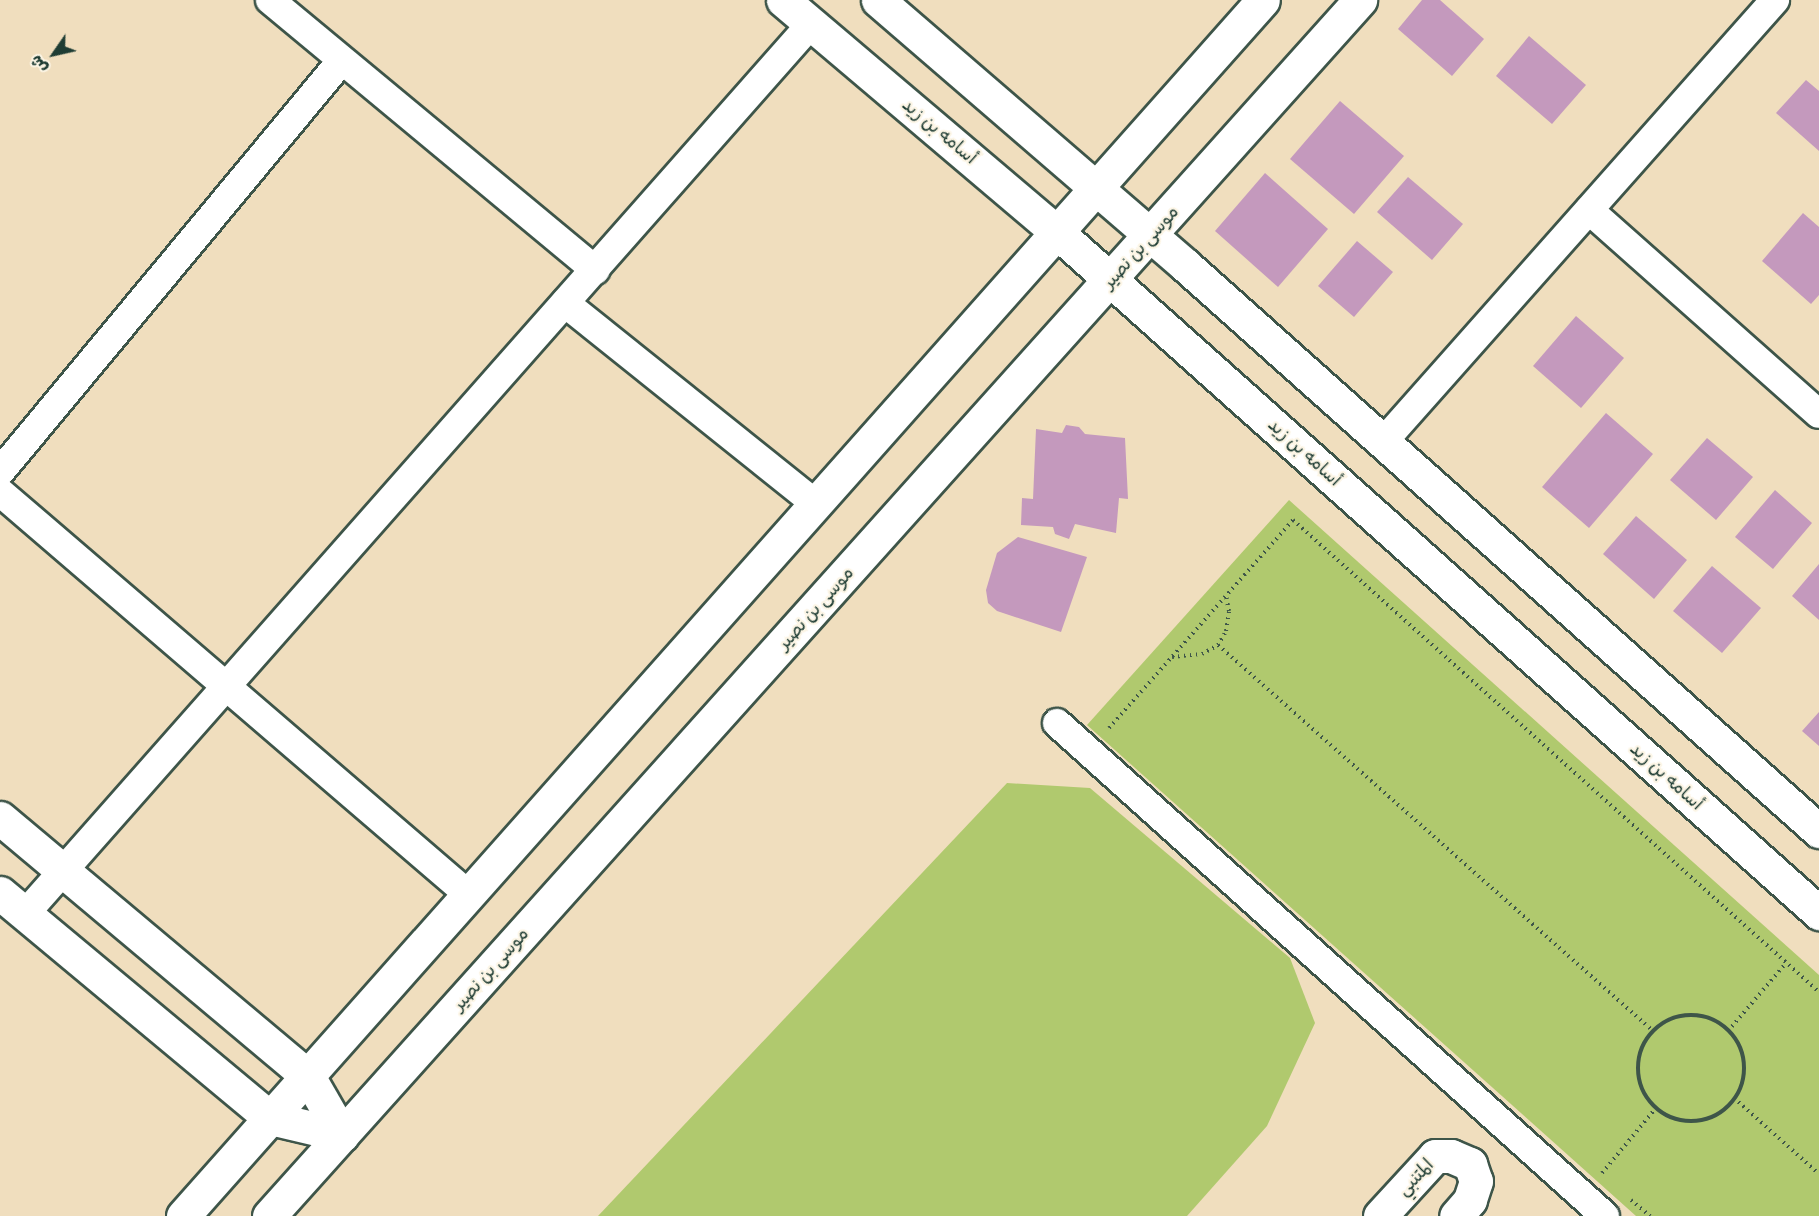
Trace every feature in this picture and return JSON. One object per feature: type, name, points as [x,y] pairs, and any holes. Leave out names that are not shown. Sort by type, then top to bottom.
[{"type":"street","points":[[270,0],[595,270]]},
{"type":"street","name":"أسامه بن زيد","points":[[783,0],[1058,233],[1819,913]]},
{"type":"street","points":[[878,0],[1097,189],[1819,831]]},
{"type":"street","points":[[183,1216],[1263,0]]},
{"type":"street","name":"موسى بن نصير","points":[[269,1216],[1151,237],[1360,0]]},
{"type":"street","points":[[1383,442],[1775,0]]},
{"type":"street","points":[[26,914],[811,24]]},
{"type":"street","points":[[5,455],[342,60]]},
{"type":"street","points":[[1589,210],[1819,414]]},
{"type":"street","points":[[565,303],[816,504]]},
{"type":"street","points":[[0,492],[469,895]]},
{"type":"street","points":[[1057,723],[1605,1216]]},
{"type":"street","points":[[0,818],[308,1076],[342,1135]]},
{"type":"street","points":[[0,893],[270,1118],[342,1135]]},
{"type":"street","name":"المتنبي","points":[[1380,1216],[1435,1156],[1452,1156],[1470,1164],[1476,1181],[1470,1200],[1456,1216]]},
{"type":"path","points":[[1108,728],[1293,520],[1819,992]]},
{"type":"path","points":[[1172,657],[1202,654],[1218,645],[1226,631],[1230,611],[1226,596]]},
{"type":"path","points":[[1218,645],[1653,1031]]},
{"type":"path","points":[[1728,1031],[1786,963]]},
{"type":"path","points":[[1692,1014],[1710,1018],[1728,1031],[1743,1058],[1744,1075],[1734,1098],[1714,1116],[1698,1121],[1681,1120],[1656,1108],[1642,1089],[1638,1073],[1639,1055],[1653,1031],[1675,1017],[1692,1014]]},
{"type":"path","points":[[1734,1098],[1819,1174]]},
{"type":"path","points":[[1602,1173],[1656,1108]]},
{"type":"green space","points":[[1289,500],[1819,975],[1819,1216],[1636,1216],[1087,725]]},
{"type":"green space","points":[[1007,783],[1090,788],[1290,958],[1315,1023],[1267,1126],[1187,1216],[598,1216]]},
{"type":"building","points":[[1422,0],[1440,0],[1484,39],[1452,76],[1398,29]]},
{"type":"building","points":[[1529,36],[1586,85],[1552,124],[1496,76]]},
{"type":"building","points":[[1806,80],[1819,91],[1819,151],[1776,113]]},
{"type":"building","points":[[1340,101],[1404,156],[1354,214],[1290,159]]},
{"type":"building","points":[[1265,173],[1328,229],[1278,287],[1215,231]]},
{"type":"building","points":[[1408,177],[1463,224],[1432,260],[1377,212]]},
{"type":"building","points":[[1803,213],[1819,227],[1819,295],[1811,304],[1762,261]]},
{"type":"building","points":[[1357,241],[1393,272],[1354,317],[1318,286]]},
{"type":"building","points":[[1576,316],[1624,358],[1581,408],[1533,366]]},
{"type":"building","points":[[1606,413],[1653,454],[1589,528],[1542,487]]},
{"type":"building","points":[[1066,425],[1079,427],[1085,434],[1125,438],[1128,499],[1119,498],[1116,533],[1075,524],[1069,539],[1055,534],[1053,527],[1021,525],[1022,498],[1033,499],[1036,429],[1062,433]]},
{"type":"building","points":[[1707,438],[1753,477],[1716,520],[1670,480]]},
{"type":"building","points":[[1775,490],[1812,523],[1773,569],[1735,537]]},
{"type":"building","points":[[1636,516],[1687,560],[1654,599],[1603,554]]},
{"type":"building","points":[[1018,537],[1087,557],[1061,632],[997,611],[988,603],[986,590],[997,553]]},
{"type":"building","points":[[1819,564],[1819,620],[1792,596]]},
{"type":"building","points":[[1712,566],[1761,608],[1722,653],[1673,611]]},
{"type":"building","points":[[1819,712],[1819,746],[1802,731]]}]
